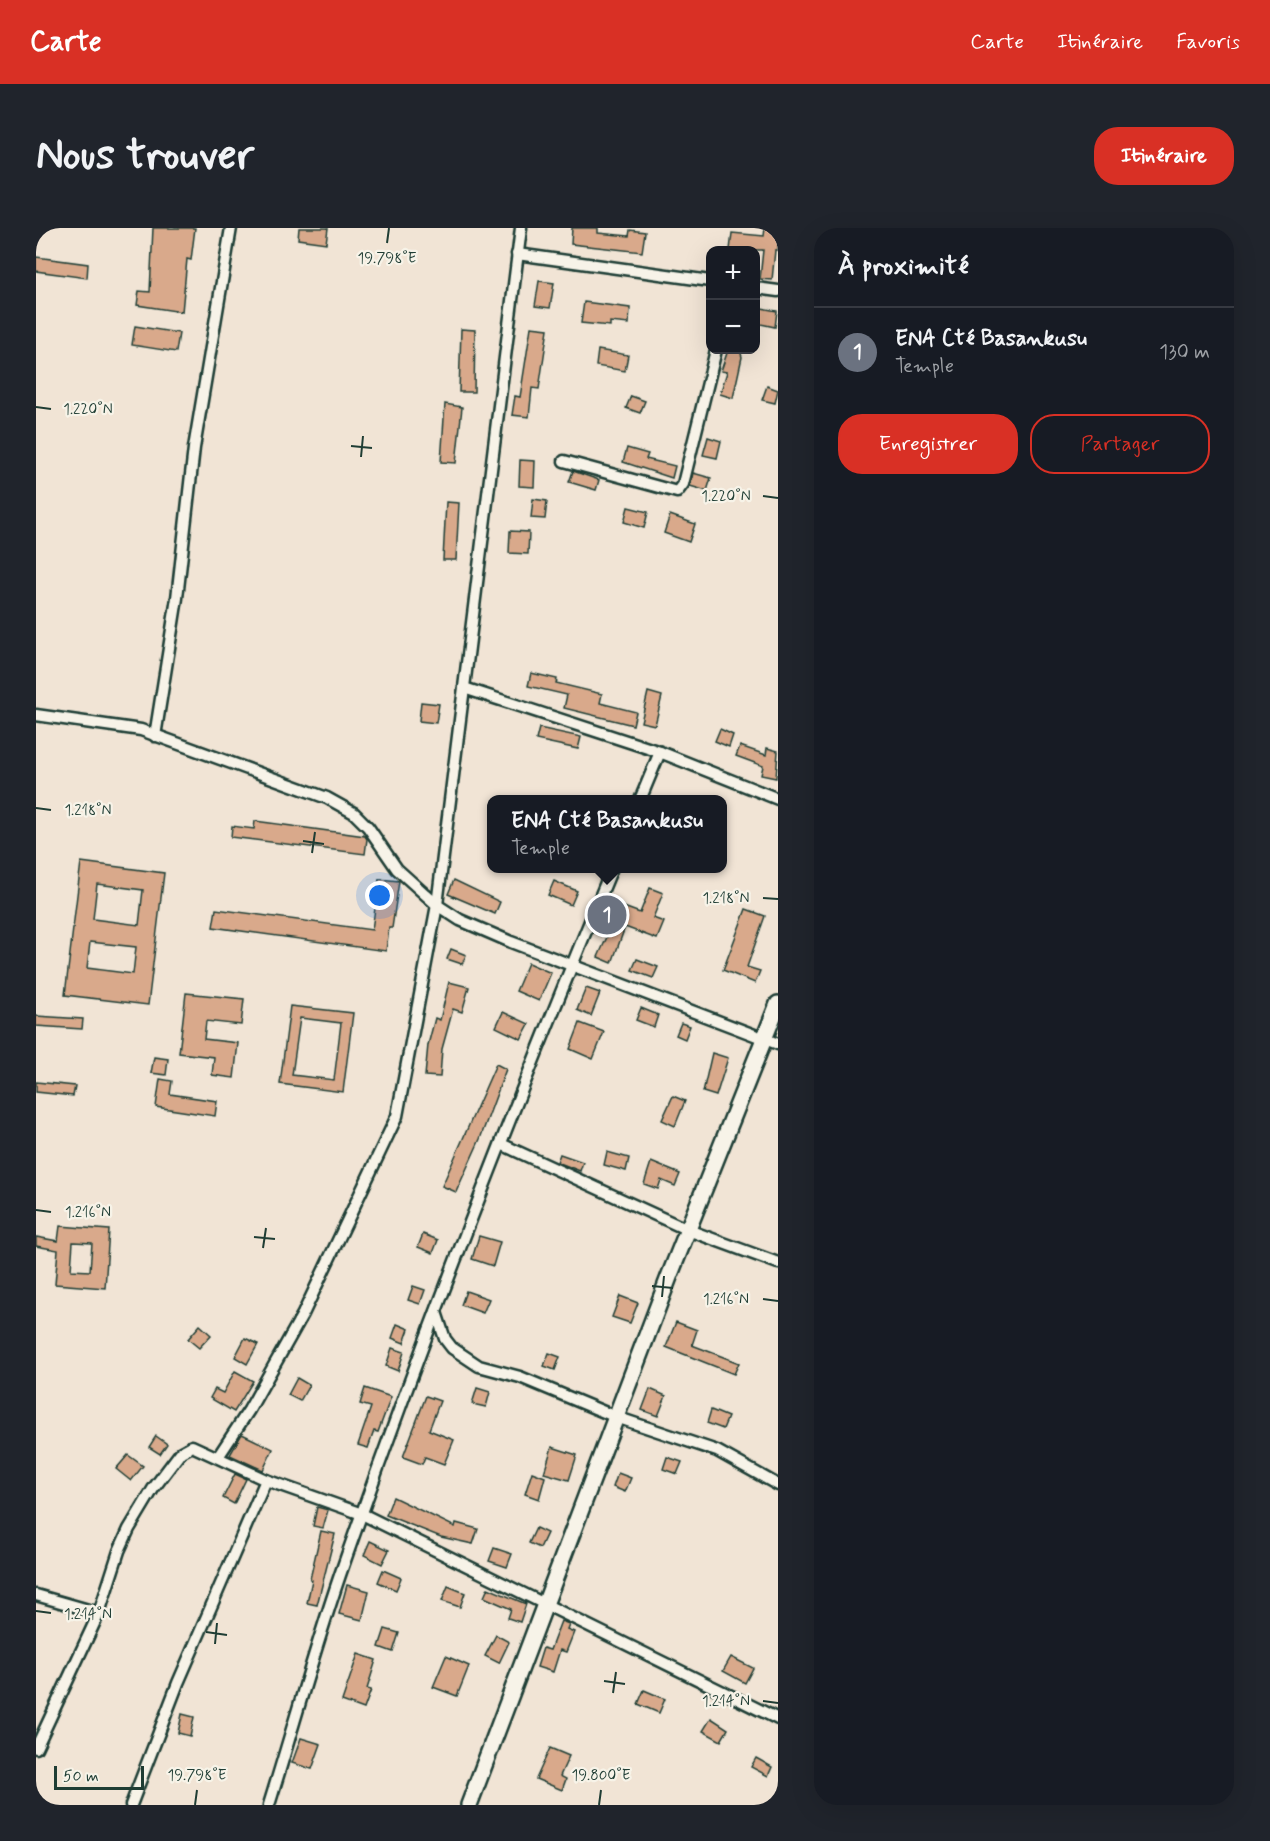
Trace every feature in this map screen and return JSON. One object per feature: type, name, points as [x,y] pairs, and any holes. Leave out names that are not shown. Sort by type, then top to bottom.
[{"type":"street","points":[[155,736],[177,598],[194,448],[231,228]]},
{"type":"street","points":[[218,1457],[249,1410],[303,1314],[397,1116],[436,905],[521,228]]},
{"type":"street","points":[[518,254],[706,280]]},
{"type":"street","points":[[760,289],[778,291]]},
{"type":"street","points":[[564,461],[677,492],[683,484],[715,354]]},
{"type":"street","points":[[464,688],[660,752],[778,799]]},
{"type":"street","points":[[36,715],[141,730],[341,805],[368,827],[396,869],[436,905],[460,920],[511,942],[771,1042]]},
{"type":"street","points":[[642,795],[660,752]]},
{"type":"street","points":[[269,1805],[339,1578],[362,1514],[436,1312],[610,873]]},
{"type":"street","points":[[469,1805],[688,1230],[771,1042],[778,1004]]},
{"type":"street","points":[[501,1144],[688,1230],[778,1263]]},
{"type":"street","points":[[436,1312],[445,1339],[464,1358],[479,1366],[520,1377],[616,1417],[717,1451],[778,1485]]},
{"type":"street","points":[[36,1748],[99,1613],[129,1528],[153,1488],[181,1452],[192,1446],[266,1480],[362,1514],[778,1719]]},
{"type":"street","points":[[131,1805],[178,1683],[266,1480]]},
{"type":"street","points":[[36,1595],[99,1613]]},
{"type":"building","points":[[153,228],[195,228],[191,260],[187,259],[182,312],[137,305],[139,291],[150,292]]},
{"type":"building","points":[[299,228],[328,228],[326,243],[298,239]]},
{"type":"building","points":[[572,228],[598,228],[598,233],[629,236],[630,230],[645,232],[642,252],[571,244]]},
{"type":"building","points":[[765,228],[778,228],[778,250],[775,250],[772,280],[760,279],[763,250],[760,250],[760,246],[730,246],[732,233],[764,236]]},
{"type":"building","points":[[36,257],[88,264],[87,278],[36,271]]},
{"type":"building","points":[[539,281],[554,283],[550,308],[535,306]]},
{"type":"building","points":[[584,302],[630,308],[629,324],[610,322],[610,326],[581,323]]},
{"type":"building","points":[[760,308],[777,311],[775,327],[760,324]]},
{"type":"building","points":[[135,326],[179,333],[176,352],[132,345]]},
{"type":"building","points":[[531,327],[548,329],[539,389],[532,388],[529,417],[512,415],[515,396],[520,397]]},
{"type":"building","points":[[461,329],[475,330],[474,392],[459,392]]},
{"type":"building","points":[[598,350],[628,355],[625,371],[596,366]]},
{"type":"building","points":[[727,354],[741,354],[733,398],[720,394],[727,372],[721,371]]},
{"type":"building","points":[[767,386],[778,390],[775,403],[762,400]]},
{"type":"building","points":[[631,396],[645,401],[640,413],[626,408]]},
{"type":"building","points":[[445,404],[462,407],[456,463],[441,462]]},
{"type":"building","points":[[708,437],[721,441],[717,458],[703,455]]},
{"type":"building","points":[[627,448],[648,454],[646,459],[675,466],[672,478],[623,462]]},
{"type":"building","points":[[520,460],[535,461],[534,487],[519,486]]},
{"type":"building","points":[[573,471],[599,480],[596,490],[569,482]]},
{"type":"building","points":[[693,473],[711,478],[707,491],[690,486]]},
{"type":"building","points":[[533,499],[547,501],[545,519],[531,518]]},
{"type":"building","points":[[446,502],[459,503],[456,560],[443,560]]},
{"type":"building","points":[[628,507],[648,512],[644,528],[624,522]]},
{"type":"building","points":[[670,515],[695,524],[689,542],[664,533]]},
{"type":"building","points":[[510,531],[529,532],[528,554],[509,553]]},
{"type":"building","points":[[531,673],[557,679],[556,683],[602,694],[600,703],[636,712],[633,725],[564,708],[567,695],[528,686]]},
{"type":"building","points":[[648,692],[662,696],[655,725],[641,722]]},
{"type":"building","points":[[421,702],[439,704],[436,723],[419,721]]},
{"type":"building","points":[[539,728],[581,737],[578,749],[536,740]]},
{"type":"building","points":[[720,729],[733,735],[729,747],[715,741]]},
{"type":"building","points":[[740,746],[766,755],[767,748],[778,751],[776,778],[761,775],[763,766],[736,756]]},
{"type":"building","points":[[255,821],[365,836],[367,839],[365,854],[231,837],[232,826],[254,829]]},
{"type":"building","points":[[81,862],[164,873],[148,1005],[65,995]],"holes":[[[97,884],[143,890],[139,925],[93,919]],[[90,942],[136,947],[133,974],[87,968]]]},
{"type":"building","points":[[379,879],[399,881],[386,951],[213,927],[216,909],[372,930]]},
{"type":"building","points":[[454,880],[500,902],[495,914],[448,894]]},
{"type":"building","points":[[554,881],[577,891],[571,905],[548,895]]},
{"type":"building","points":[[650,888],[663,893],[653,918],[664,922],[657,939],[625,927],[612,963],[598,957],[621,906],[640,913]]},
{"type":"building","points":[[746,909],[765,916],[747,967],[760,971],[755,983],[723,970]]},
{"type":"building","points":[[451,949],[466,955],[462,964],[447,959]]},
{"type":"building","points":[[637,959],[658,967],[653,978],[632,970]]},
{"type":"building","points":[[528,963],[551,973],[539,1001],[516,991]]},
{"type":"building","points":[[449,982],[469,987],[462,1012],[453,1009],[442,1049],[440,1077],[425,1076],[428,1045],[435,1018],[440,1020]]},
{"type":"building","points":[[586,988],[600,993],[591,1016],[577,1010]]},
{"type":"building","points":[[186,993],[244,999],[241,1025],[206,1021],[204,1039],[238,1043],[234,1078],[212,1075],[214,1057],[179,1053]]},
{"type":"building","points":[[290,1006],[353,1013],[343,1092],[280,1084]],"holes":[[[300,1018],[341,1023],[334,1080],[292,1075]]]},
{"type":"building","points":[[641,1008],[658,1015],[654,1027],[636,1020]]},
{"type":"building","points":[[503,1012],[529,1024],[521,1039],[496,1027]]},
{"type":"building","points":[[36,1016],[83,1019],[82,1029],[36,1026]]},
{"type":"building","points":[[580,1023],[604,1032],[593,1059],[570,1049]]},
{"type":"building","points":[[681,1023],[690,1026],[685,1039],[676,1035]]},
{"type":"building","points":[[712,1053],[728,1058],[716,1096],[703,1092]]},
{"type":"building","points":[[154,1057],[168,1059],[166,1075],[151,1073]]},
{"type":"building","points":[[496,1064],[506,1069],[480,1139],[456,1192],[442,1186]]},
{"type":"building","points":[[160,1079],[172,1081],[170,1094],[217,1101],[215,1116],[156,1107]]},
{"type":"building","points":[[36,1082],[75,1086],[73,1096],[36,1092]]},
{"type":"building","points":[[673,1096],[685,1101],[675,1126],[662,1120]]},
{"type":"building","points":[[607,1152],[629,1158],[626,1171],[604,1165]]},
{"type":"building","points":[[560,1154],[583,1162],[580,1171],[557,1162]]},
{"type":"building","points":[[651,1162],[680,1174],[675,1186],[661,1180],[658,1189],[644,1184]]},
{"type":"building","points":[[60,1226],[109,1230],[105,1288],[55,1284],[58,1250],[36,1246],[36,1237],[58,1241]],"holes":[[[73,1242],[92,1243],[90,1271],[71,1270]]]},
{"type":"building","points":[[423,1234],[438,1240],[433,1253],[418,1247]]},
{"type":"building","points":[[479,1236],[500,1242],[493,1266],[472,1259]]},
{"type":"building","points":[[413,1286],[425,1290],[420,1304],[408,1300]]},
{"type":"building","points":[[466,1291],[489,1299],[483,1313],[461,1305]]},
{"type":"building","points":[[620,1296],[638,1303],[630,1323],[612,1317]]},
{"type":"building","points":[[676,1322],[697,1330],[692,1345],[739,1363],[734,1374],[666,1347]]},
{"type":"building","points":[[397,1324],[409,1329],[404,1343],[392,1338]]},
{"type":"building","points":[[200,1325],[211,1335],[199,1348],[188,1339]]},
{"type":"building","points":[[245,1338],[258,1344],[247,1364],[235,1357]]},
{"type":"building","points":[[392,1348],[404,1352],[398,1371],[386,1366]]},
{"type":"building","points":[[549,1353],[560,1357],[555,1370],[544,1366]]},
{"type":"building","points":[[235,1371],[253,1381],[234,1412],[210,1398],[215,1389],[223,1393]]},
{"type":"building","points":[[297,1378],[309,1385],[300,1401],[288,1395]]},
{"type":"building","points":[[365,1388],[391,1397],[378,1432],[374,1431],[368,1448],[358,1445],[371,1407],[360,1404]]},
{"type":"building","points":[[477,1388],[490,1392],[486,1407],[472,1404]]},
{"type":"building","points":[[650,1389],[666,1396],[658,1416],[642,1410]]},
{"type":"building","points":[[426,1396],[440,1401],[429,1430],[454,1440],[444,1464],[425,1457],[422,1464],[403,1457]]},
{"type":"building","points":[[711,1410],[728,1417],[723,1429],[707,1423]]},
{"type":"building","points":[[242,1434],[273,1449],[263,1470],[230,1455]]},
{"type":"building","points":[[156,1436],[167,1444],[160,1454],[149,1447]]},
{"type":"building","points":[[552,1447],[577,1455],[569,1480],[544,1473]]},
{"type":"building","points":[[128,1455],[143,1466],[131,1481],[116,1469]]},
{"type":"building","points":[[667,1457],[682,1462],[677,1474],[663,1469]]},
{"type":"building","points":[[532,1472],[545,1477],[539,1499],[525,1494]]},
{"type":"building","points":[[618,1473],[631,1478],[625,1492],[613,1487]]},
{"type":"building","points":[[235,1474],[246,1479],[234,1504],[223,1498]]},
{"type":"building","points":[[393,1497],[455,1527],[456,1523],[478,1529],[473,1544],[441,1537],[386,1515]]},
{"type":"building","points":[[317,1507],[328,1510],[323,1528],[313,1526]]},
{"type":"building","points":[[536,1528],[547,1533],[540,1548],[529,1543]]},
{"type":"building","points":[[321,1531],[335,1534],[317,1605],[307,1603]]},
{"type":"building","points":[[370,1541],[389,1550],[382,1564],[364,1555]]},
{"type":"building","points":[[494,1548],[512,1554],[507,1567],[489,1561]]},
{"type":"building","points":[[383,1570],[401,1578],[396,1590],[378,1582]]},
{"type":"building","points":[[347,1585],[369,1591],[362,1620],[339,1614]]},
{"type":"building","points":[[448,1586],[465,1593],[460,1607],[442,1601]]},
{"type":"building","points":[[488,1588],[526,1604],[520,1622],[508,1618],[511,1609],[484,1597]]},
{"type":"building","points":[[561,1621],[569,1624],[567,1629],[574,1632],[566,1652],[560,1650],[553,1672],[537,1667],[543,1648],[550,1650]]},
{"type":"building","points":[[385,1629],[399,1633],[393,1652],[379,1647]]},
{"type":"building","points":[[496,1635],[509,1642],[499,1663],[485,1656]]},
{"type":"building","points":[[358,1654],[376,1660],[367,1689],[371,1690],[364,1709],[342,1701]]},
{"type":"building","points":[[446,1656],[469,1666],[457,1696],[433,1687]]},
{"type":"building","points":[[731,1657],[753,1668],[745,1683],[723,1671]]},
{"type":"building","points":[[644,1690],[665,1699],[659,1713],[638,1704]]},
{"type":"building","points":[[182,1714],[194,1717],[190,1736],[178,1733]]},
{"type":"building","points":[[711,1718],[728,1729],[721,1741],[703,1731]]},
{"type":"building","points":[[301,1738],[321,1744],[312,1769],[292,1763]]},
{"type":"building","points":[[550,1748],[569,1756],[560,1776],[566,1779],[562,1790],[536,1779]]},
{"type":"building","points":[[756,1758],[772,1767],[768,1776],[751,1767]]},
{"type":"place","name":"ENA Cté Basankusu","points":[[607,915]]}]
